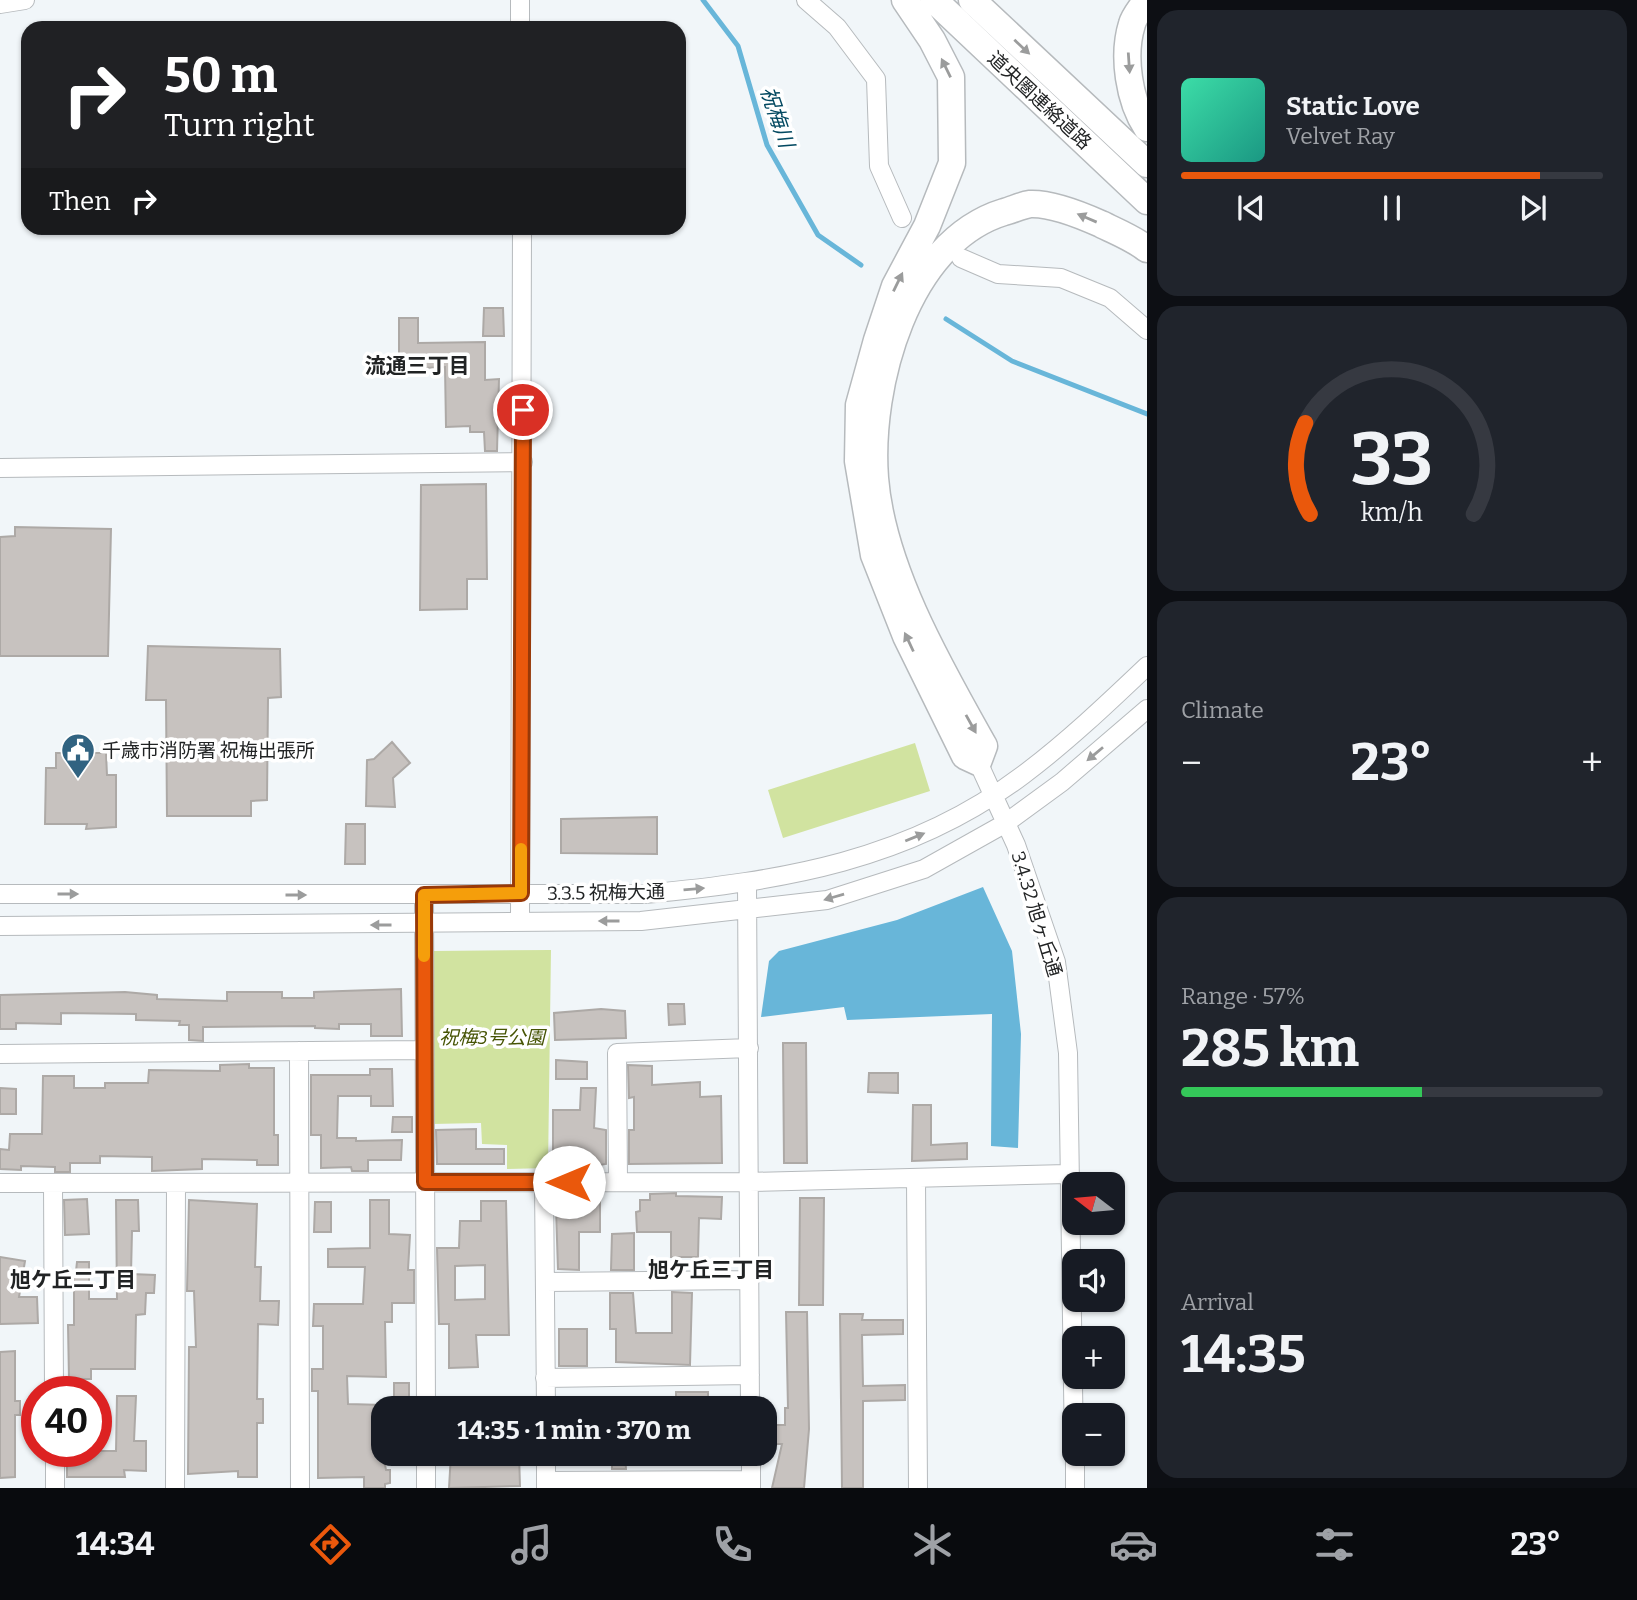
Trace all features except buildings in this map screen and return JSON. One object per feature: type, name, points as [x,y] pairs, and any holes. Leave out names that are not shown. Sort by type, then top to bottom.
[{"type":"highway","points":[[905,0],[932,40],[951,77],[952,163],[928,226],[895,286],[877,340],[859,405],[858,461],[874,555],[906,636],[965,756],[978,762],[984,746],[947,680],[889,554],[875,481],[873,432],[885,371],[904,310],[941,252],[981,219],[1030,204],[1080,214],[1147,249]]},
{"type":"highway","name":"道央圏連絡道路","points":[[933,0],[1147,201]]},
{"type":"highway","name":"道央圏連絡道路","points":[[972,0],[1147,163]]},
{"type":"highway","points":[[1147,0],[1132,23],[1127,61],[1138,114],[1147,128]]},
{"type":"street","points":[[0,4],[24,0]]},
{"type":"street","points":[[520,0],[520,21]]},
{"type":"street","points":[[806,0],[837,27],[876,79],[880,166],[902,218]]},
{"type":"street","points":[[520,921],[522,235]]},
{"type":"street","points":[[961,258],[998,274],[1061,278],[1110,298],[1147,330]]},
{"type":"street","points":[[0,468],[523,462]]},
{"type":"street","name":"3.3.5 祝梅大通","points":[[0,894],[644,894],[747,884],[835,866],[917,837],[1023,776],[1147,666]]},
{"type":"street","name":"3.3.5 祝梅大通","points":[[0,926],[423,925],[520,921],[641,921],[827,900],[924,869],[1006,823],[1062,782],[1147,709]]},
{"type":"street","name":"3.4.32 旭ヶ丘通","points":[[978,762],[1041,911],[1056,962],[1068,1053],[1068,1172]]},
{"type":"street","points":[[747,884],[750,1396]]},
{"type":"street","points":[[424,895],[426,1396]]},
{"type":"street","points":[[618,1182],[617,1053],[749,1048]]},
{"type":"street","points":[[0,1054],[424,1050]]},
{"type":"street","points":[[299,1051],[300,1488]]},
{"type":"street","points":[[0,1183],[750,1182],[1062,1174]]},
{"type":"street","points":[[916,1179],[918,1488]]},
{"type":"street","points":[[544,1182],[546,1396]]},
{"type":"street","points":[[53,1183],[54,1376]]},
{"type":"street","points":[[175,1488],[176,1183]]},
{"type":"street","name":"3.4.32 旭ヶ丘通","points":[[1069,1236],[1073,1403]]},
{"type":"street","points":[[545,1282],[750,1280]]},
{"type":"street","points":[[545,1378],[750,1375]]},
{"type":"street","points":[[426,1466],[426,1488]]},
{"type":"street","points":[[546,1466],[546,1485],[751,1484],[751,1466]]},
{"type":"street","name":"3.4.32 旭ヶ丘通","points":[[1074,1466],[1075,1488]]},
{"type":"street","points":[[55,1467],[55,1488]]},
{"type":"green space","points":[[915,743],[930,791],[783,838],[768,790]]},
{"type":"green space","name":"祝梅3号公園","points":[[551,950],[548,1168],[507,1169],[507,1145],[482,1144],[481,1123],[432,1124],[434,951]]},
{"type":"water","points":[[983,887],[1012,951],[1021,1034],[1018,1148],[991,1146],[992,1014],[847,1020],[844,1007],[761,1017],[769,961],[779,951],[897,920]]},
{"type":"waterway","name":"祝梅川","points":[[703,0],[738,46],[767,145],[818,235],[861,265]]},
{"type":"waterway","name":"祝梅川","points":[[946,319],[1012,361],[1147,414]]},
{"type":"slow traffic","points":[[424,956],[424,895],[521,893],[521,849]]},
{"type":"place","name":"千歳市消防署 祝梅出張所","points":[[78,780]]},
{"type":"district","name":"流通三丁目","points":[[417,366]]},
{"type":"district","name":"旭ケ丘三丁目","points":[[711,1270]]},
{"type":"district","name":"旭ケ丘二丁目","points":[[73,1280]]},
{"type":"route","points":[[523,410],[521,893],[424,895],[425,1182],[569,1182]]}]
